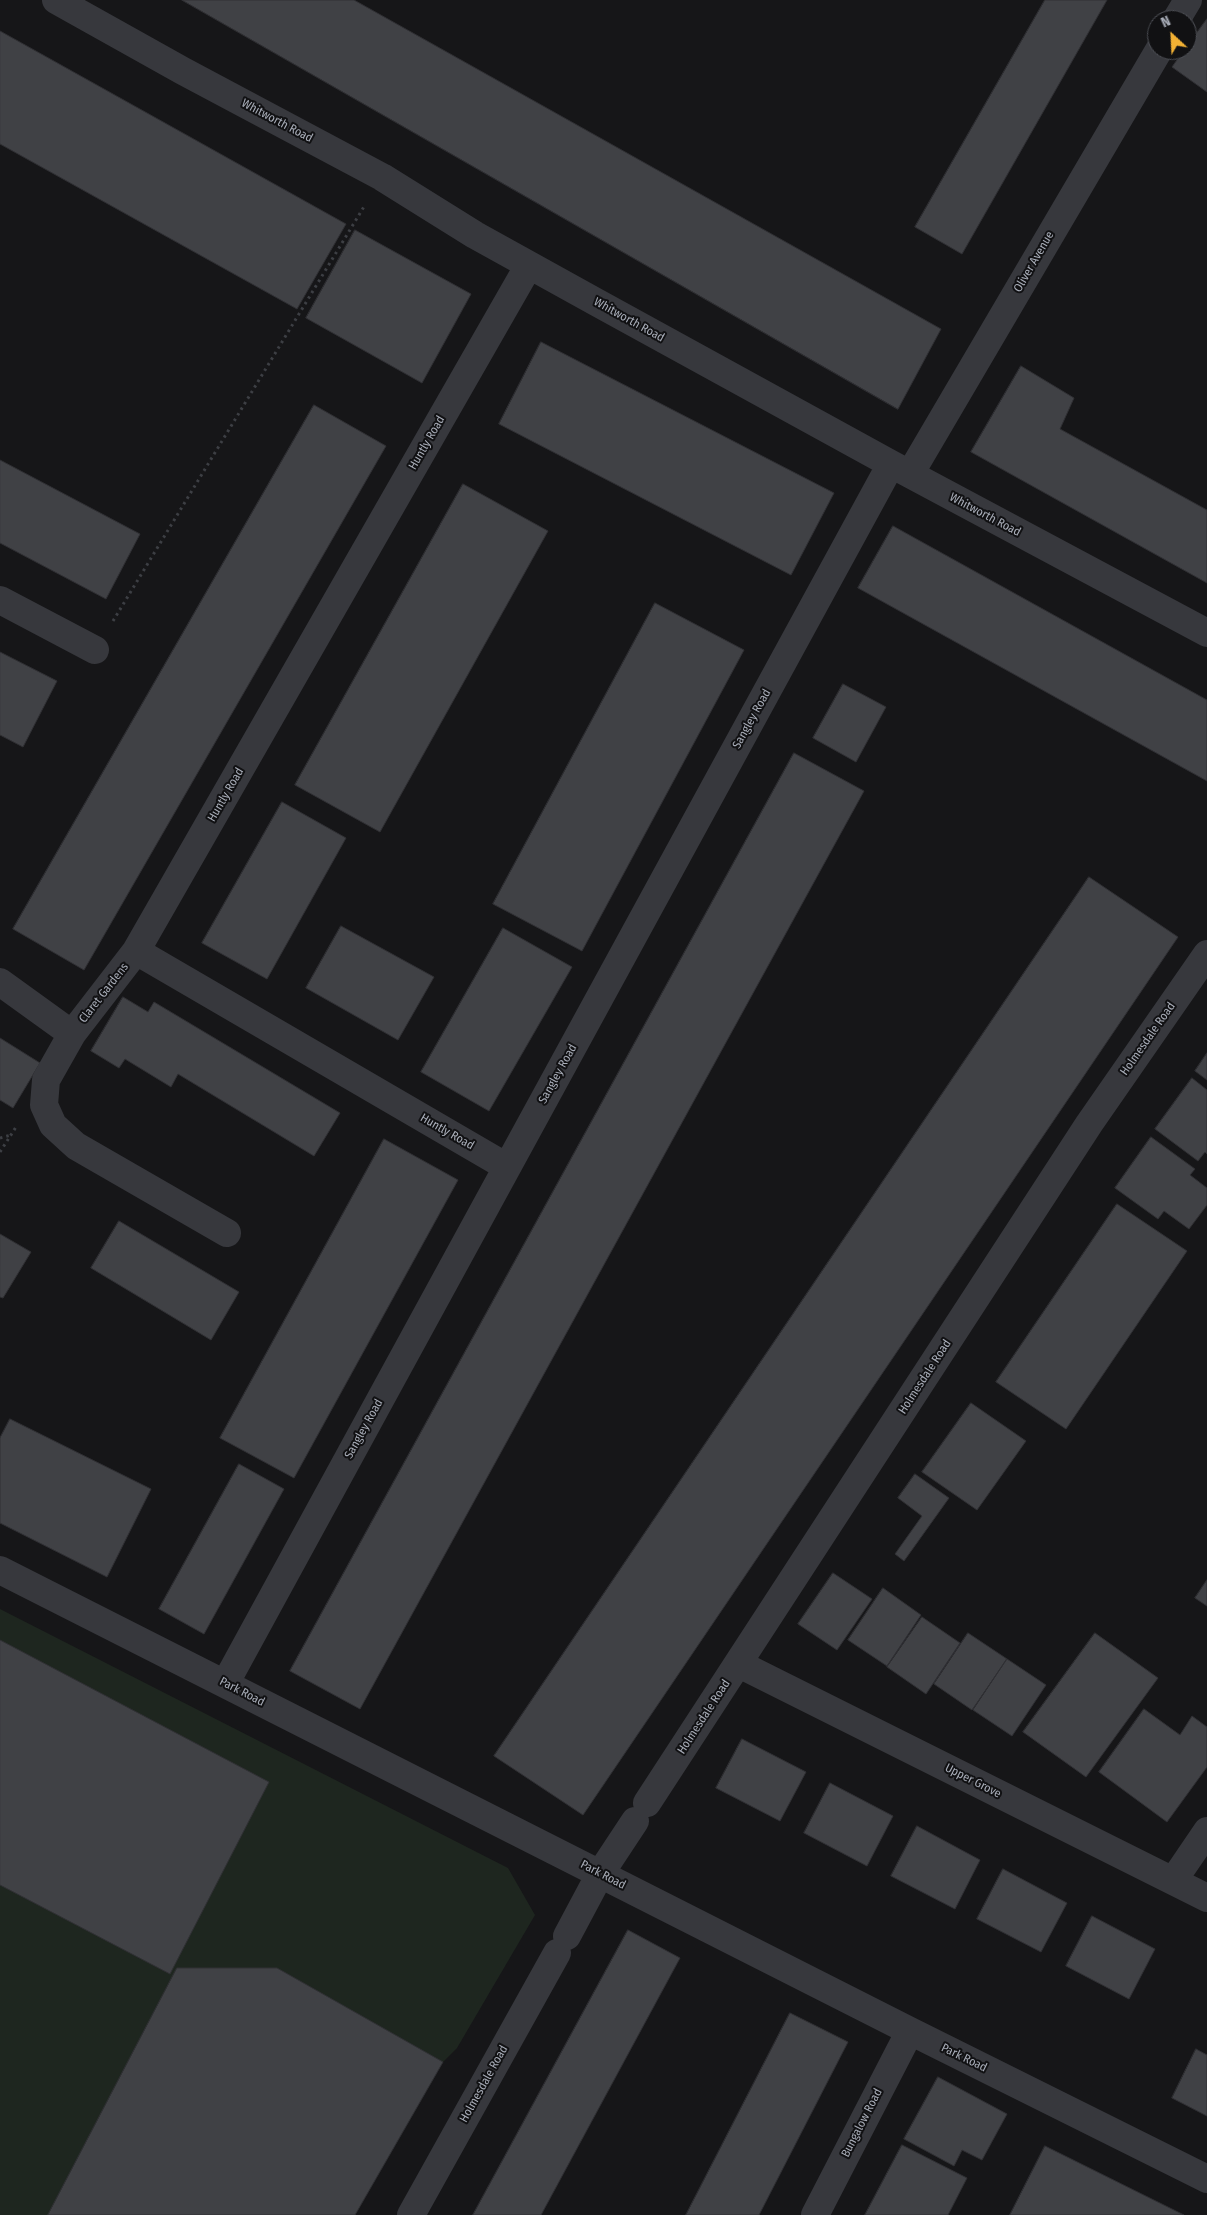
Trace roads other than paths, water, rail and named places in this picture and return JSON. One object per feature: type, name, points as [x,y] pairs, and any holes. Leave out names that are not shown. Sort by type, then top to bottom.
[{"type":"street","name":"Whitworth Road","points":[[56,0],[183,72],[382,177],[475,235],[529,265],[900,469],[1207,633]]},
{"type":"street","name":"Oliver Avenue","points":[[900,469],[1153,60]]},
{"type":"street","name":"Huntly Road","points":[[507,1167],[136,952],[529,265]]},
{"type":"street","name":"Sangley Road","points":[[225,1684],[507,1167],[900,469]]},
{"type":"street","points":[[0,600],[95,650]]},
{"type":"street","name":"Claret Gardens","points":[[0,982],[72,1034],[136,952]]},
{"type":"street","name":"Holmesdale Road","points":[[411,2215],[600,1874],[739,1664],[1089,1124],[1207,954]]},
{"type":"street","points":[[72,1034],[46,1080],[44,1105],[53,1125],[76,1146],[227,1233]]},
{"type":"street","name":"Park Road","points":[[0,1570],[910,2031],[1207,2179]]},
{"type":"street","name":"Upper Grove","points":[[739,1664],[1207,1898]]},
{"type":"street","points":[[1173,1881],[1207,1831]]},
{"type":"street","name":"Bungalow Road","points":[[815,2215],[910,2031]]}]
